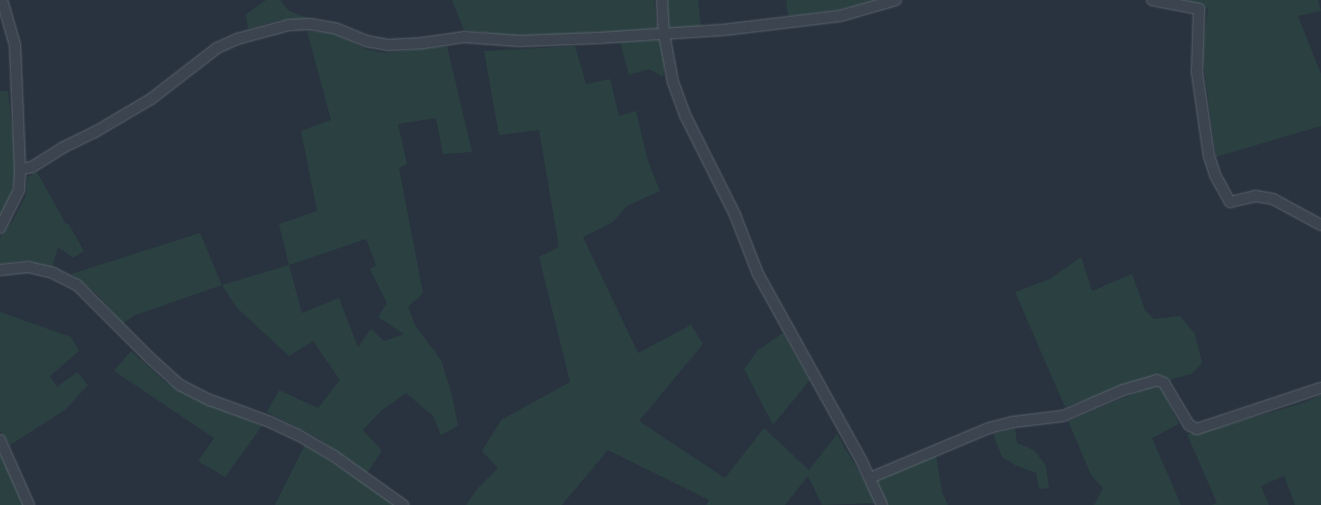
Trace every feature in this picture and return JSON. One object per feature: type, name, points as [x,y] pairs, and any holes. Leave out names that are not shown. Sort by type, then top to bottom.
[{"type":"street","points":[[0,228],[12,208],[19,190],[20,169],[15,45],[2,0]]},
{"type":"street","points":[[662,0],[664,34],[673,82],[706,160],[734,215],[758,274],[870,478],[882,505]]},
{"type":"street","points":[[20,169],[32,167],[62,148],[95,132],[151,99],[217,48],[236,39],[289,25],[310,24],[337,29],[366,41],[388,45],[423,43],[464,37],[528,40],[723,30],[840,16],[896,0]]},
{"type":"street","points":[[1152,0],[1199,9],[1197,72],[1209,156],[1215,175],[1230,202],[1255,196],[1273,199],[1321,225]]},
{"type":"street","points":[[0,270],[28,267],[53,273],[77,285],[151,359],[180,385],[210,400],[270,422],[298,435],[334,456],[403,505]]},
{"type":"street","points":[[870,478],[989,428],[1014,422],[1063,416],[1123,390],[1157,380],[1164,383],[1189,425],[1198,429],[1321,388]]},
{"type":"street","points":[[0,440],[29,505]]},
{"type":"green space","points":[[266,0],[280,0],[289,11],[310,19],[280,20],[248,29],[246,14]]},
{"type":"green space","points":[[452,0],[654,0],[658,31],[529,38],[464,30]]},
{"type":"green space","points":[[665,0],[698,0],[701,26],[669,29]]},
{"type":"green space","points":[[786,0],[876,0],[839,10],[788,16]]},
{"type":"green space","points":[[1181,0],[1318,0],[1321,11],[1298,16],[1321,74],[1321,126],[1216,157],[1202,52],[1208,9]]},
{"type":"green space","points":[[307,31],[336,34],[368,50],[386,53],[447,46],[472,152],[443,154],[436,118],[398,124],[407,164],[399,168],[423,293],[408,307],[415,325],[441,360],[452,395],[458,426],[441,435],[433,416],[406,393],[381,411],[363,430],[382,451],[367,473],[318,438],[267,412],[279,390],[318,408],[340,380],[313,341],[289,356],[237,308],[222,285],[289,265],[279,224],[317,211],[301,131],[331,120]],"holes":[[[366,239],[376,265],[370,269],[387,303],[378,317],[404,334],[384,341],[371,329],[358,347],[339,298],[302,313],[289,265]]]},
{"type":"green space","points":[[659,40],[665,64],[663,77],[649,69],[629,75],[620,42]]},
{"type":"green space","points":[[575,46],[586,84],[610,79],[619,116],[636,111],[648,161],[660,191],[627,206],[613,222],[583,237],[638,353],[691,325],[703,344],[639,421],[725,478],[764,428],[809,470],[837,434],[877,503],[822,505],[808,476],[785,505],[706,505],[709,500],[608,450],[562,505],[466,505],[478,488],[498,468],[482,451],[501,420],[570,382],[539,257],[559,247],[539,130],[499,135],[484,51]]},
{"type":"green space","points":[[0,91],[8,91],[16,167],[12,191],[0,218]]},
{"type":"green space","points":[[37,172],[66,224],[68,223],[84,251],[73,258],[58,247],[52,268],[26,260],[0,264],[0,238],[14,219],[26,195],[27,177]]},
{"type":"green space","points":[[200,233],[222,285],[133,316],[123,324],[97,294],[71,274]]},
{"type":"green space","points":[[1081,257],[1092,291],[1132,274],[1145,310],[1154,319],[1180,316],[1195,334],[1202,363],[1191,374],[1169,380],[1159,374],[1065,407],[1015,292],[1050,279]]},
{"type":"green space","points":[[0,312],[71,337],[79,351],[50,376],[57,387],[77,372],[88,385],[65,410],[10,445],[0,431]]},
{"type":"green space","points":[[783,333],[810,380],[773,425],[744,369],[758,350]]},
{"type":"green space","points":[[131,351],[164,381],[192,397],[262,426],[225,477],[198,461],[214,438],[114,371]]},
{"type":"green space","points":[[1154,385],[1162,389],[1179,424],[1152,438],[1181,505],[1094,505],[1103,488],[1091,475],[1068,421]]},
{"type":"green space","points":[[1321,395],[1321,505],[1295,505],[1284,476],[1261,486],[1269,505],[1211,505],[1217,503],[1187,434],[1214,429],[1303,403]]},
{"type":"green space","points":[[1015,428],[1017,443],[1034,450],[1046,466],[1049,488],[1039,489],[1036,473],[1015,465],[1002,457],[993,434]]},
{"type":"green space","points":[[305,445],[376,491],[396,505],[275,505]]},
{"type":"green space","points":[[0,451],[24,505],[0,505]]},
{"type":"green space","points":[[936,455],[942,492],[948,505],[887,505],[875,481]]}]
